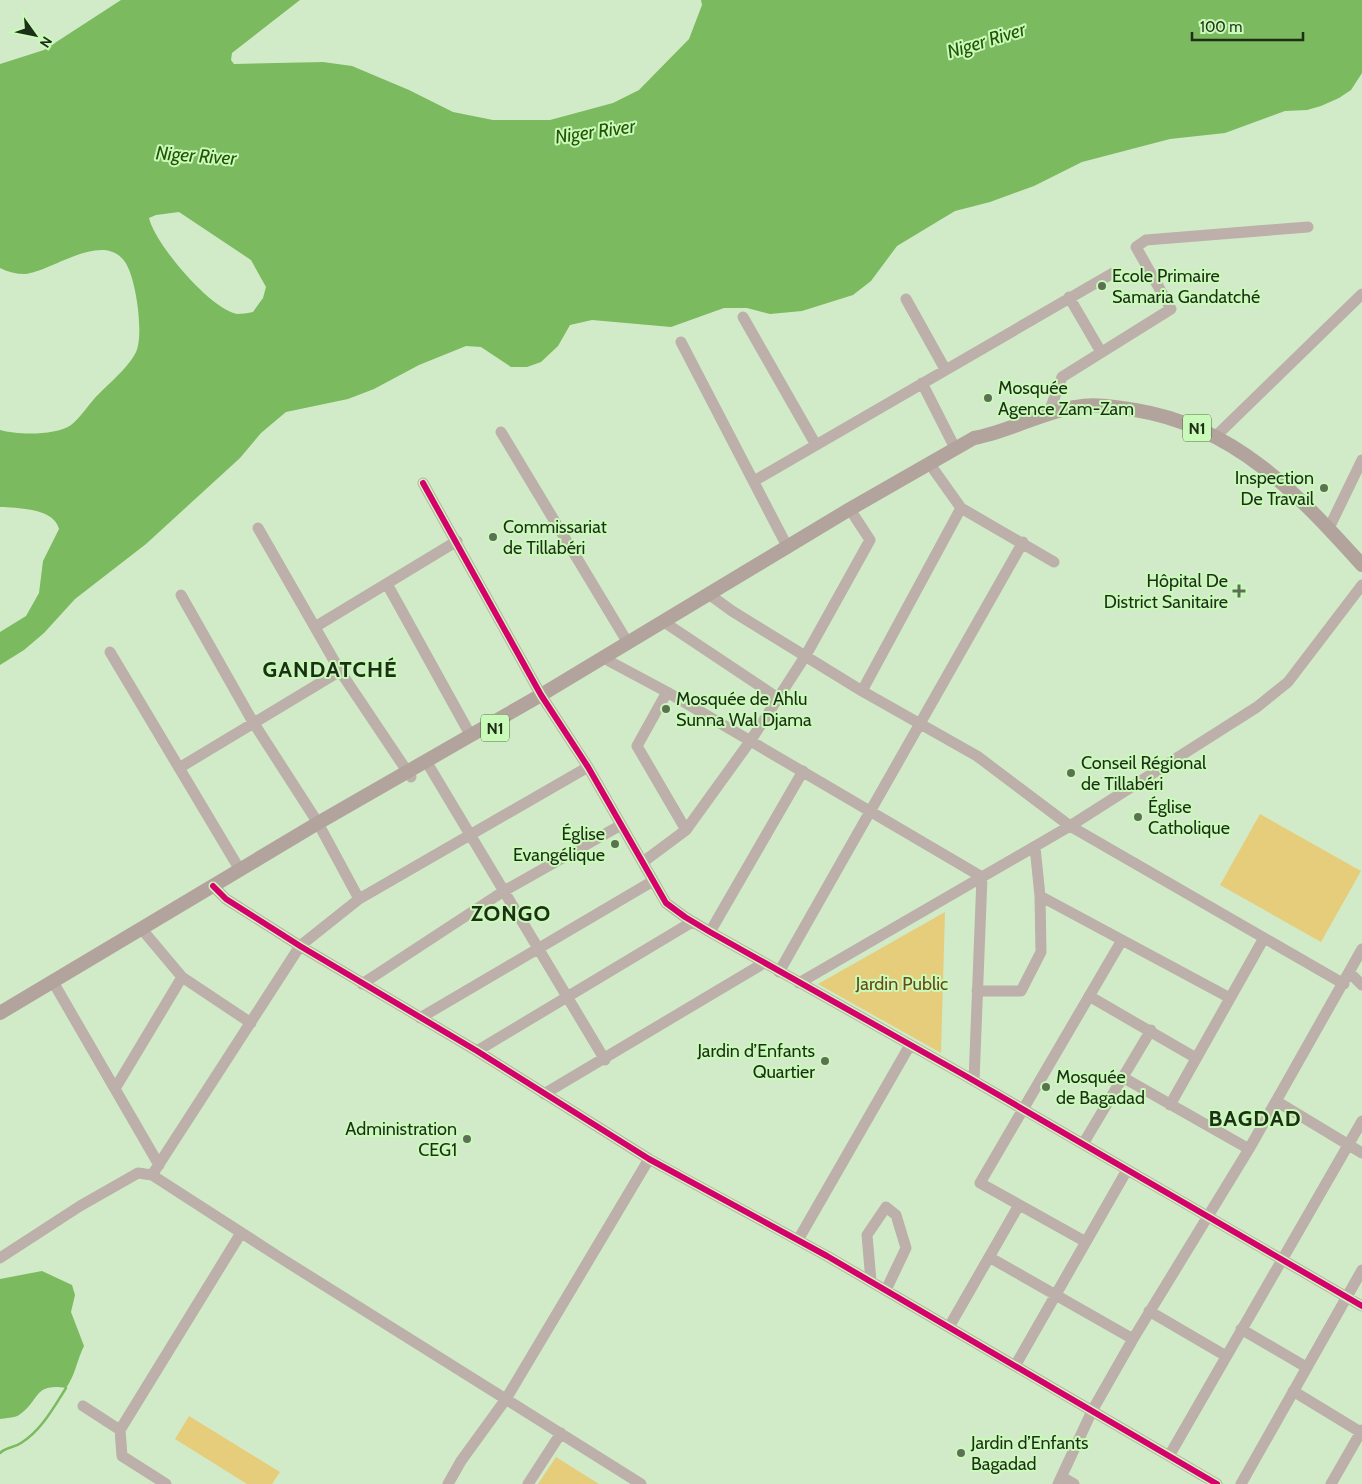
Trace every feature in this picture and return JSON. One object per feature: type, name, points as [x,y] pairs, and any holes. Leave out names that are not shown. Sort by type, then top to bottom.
[{"type":"main road","name":"N1","points":[[713,597],[788,548],[974,438],[1076,407],[1110,406],[1148,412],[1186,423],[1216,436],[1243,451],[1292,492],[1329,528],[1362,565]]},
{"type":"main road","name":"N1","points":[[0,1013],[215,889],[240,870],[409,775],[471,736],[609,661],[666,624],[853,514],[976,446],[989,435]]},
{"type":"main road","name":"N1","points":[[409,775],[429,766],[543,698],[628,643],[666,624]]},
{"type":"main road","name":"N1","points":[[0,1020],[320,825]]},
{"type":"street","points":[[1048,415],[1062,377],[1171,309],[1136,247],[1146,240],[1308,227]]},
{"type":"street","points":[[754,482],[922,382],[1112,273]]},
{"type":"street","points":[[1216,436],[1362,294]]},
{"type":"street","points":[[1069,297],[1101,352]]},
{"type":"street","points":[[906,299],[946,369]]},
{"type":"street","points":[[744,317],[816,445]]},
{"type":"street","points":[[681,342],[788,548]]},
{"type":"street","points":[[922,382],[955,448]]},
{"type":"street","points":[[501,432],[628,643]]},
{"type":"street","points":[[1329,528],[1362,460]]},
{"type":"street","points":[[934,470],[961,508],[1023,542],[1054,562]]},
{"type":"street","points":[[423,483],[543,698],[588,768],[666,903],[692,922],[1023,1109],[1362,1306]]},
{"type":"street","points":[[862,691],[961,508]]},
{"type":"street","points":[[643,862],[686,830],[751,740],[806,655],[870,540],[853,514]]},
{"type":"street","points":[[258,528],[340,671],[409,775]]},
{"type":"street","points":[[315,627],[457,541]]},
{"type":"street","points":[[779,972],[1023,542]]},
{"type":"street","points":[[387,584],[471,736]]},
{"type":"street","points":[[799,983],[1070,826],[1257,707],[1288,682],[1362,585]]},
{"type":"street","points":[[181,595],[254,722],[320,825],[360,899]]},
{"type":"street","points":[[713,597],[732,612],[806,655],[862,691],[977,756],[1070,826],[1344,984]]},
{"type":"street","points":[[666,624],[778,698]]},
{"type":"street","points":[[110,652],[240,870]]},
{"type":"street","points":[[609,661],[751,740],[982,877]]},
{"type":"street","points":[[179,768],[340,671]]},
{"type":"street","points":[[667,692],[637,746],[686,830]]},
{"type":"street","points":[[429,766],[604,1060]]},
{"type":"street","points":[[152,1175],[300,946],[360,899],[588,768]]},
{"type":"street","points":[[710,932],[803,771]]},
{"type":"street","points":[[362,984],[504,891],[621,825]]},
{"type":"street","points":[[977,991],[1021,991],[1041,952],[1040,896],[1035,847]]},
{"type":"street","points":[[974,1081],[982,877]]},
{"type":"street","points":[[420,1018],[653,881]]},
{"type":"street","points":[[215,889],[300,946],[477,1051],[649,1159],[871,1281],[1217,1484]]},
{"type":"street","points":[[1040,896],[1230,998]]},
{"type":"street","points":[[477,1051],[692,922]]},
{"type":"street","points":[[145,933],[182,978],[251,1023]]},
{"type":"street","points":[[1170,1105],[1264,938]]},
{"type":"street","points":[[1086,1242],[980,1183],[1122,940]]},
{"type":"street","points":[[1074,1484],[1060,1480],[1092,1411],[1149,1311],[1249,1149],[1344,984],[1362,949]]},
{"type":"street","points":[[544,1094],[764,963]]},
{"type":"street","points":[[1350,973],[1362,985]]},
{"type":"street","points":[[116,1087],[182,978]]},
{"type":"street","points":[[56,986],[116,1087],[159,1165]]},
{"type":"street","points":[[1089,996],[1196,1058]]},
{"type":"street","points":[[1083,1144],[1124,1078],[1150,1030]]},
{"type":"street","points":[[798,1240],[910,1045]]},
{"type":"street","points":[[1124,1078],[1249,1149]]},
{"type":"street","points":[[1276,1101],[1362,1153]]},
{"type":"street","points":[[1169,1456],[1362,1121]]},
{"type":"street","points":[[448,1484],[461,1461],[506,1399],[649,1159]]},
{"type":"street","points":[[1015,1366],[1127,1170]]},
{"type":"street","points":[[0,1258],[80,1206],[138,1173],[152,1175],[641,1484]]},
{"type":"street","points":[[950,1327],[1019,1205]]},
{"type":"street","points":[[871,1281],[867,1235],[886,1207],[896,1215],[906,1248],[886,1290]]},
{"type":"street","points":[[166,1484],[122,1456],[120,1430],[241,1233]]},
{"type":"street","points":[[989,1257],[1133,1339]]},
{"type":"street","points":[[1241,1484],[1362,1270]]},
{"type":"street","points":[[1149,1311],[1226,1356]]},
{"type":"street","points":[[1241,1329],[1306,1368]]},
{"type":"street","points":[[1292,1392],[1362,1432],[1331,1484]]},
{"type":"street","points":[[83,1406],[120,1430]]},
{"type":"street","points":[[528,1484],[560,1433]]},
{"type":"green space","points":[[1260,814],[1361,871],[1321,942],[1220,885]]},
{"type":"green space","name":"Jardin Public","points":[[945,912],[941,1053],[818,984]]},
{"type":"green space","points":[[189,1416],[280,1472],[272,1484],[247,1484],[175,1439]]},
{"type":"green space","points":[[556,1457],[599,1484],[538,1484]]},
{"type":"water","name":"Niger River","points":[[121,0],[300,0],[232,53],[231,60],[234,64],[323,62],[352,66],[409,90],[453,112],[493,120],[550,120],[613,103],[639,90],[689,39],[702,5],[701,0],[1362,0],[1362,73],[1351,90],[1339,98],[1307,110],[1285,111],[1225,133],[1170,139],[1082,162],[1034,186],[990,202],[955,211],[897,246],[871,281],[853,295],[802,311],[770,314],[747,308],[724,308],[671,327],[592,320],[570,325],[558,346],[541,362],[527,367],[511,367],[481,347],[466,346],[419,365],[374,389],[348,399],[286,412],[261,433],[240,458],[146,544],[75,599],[44,633],[24,650],[0,665],[0,632],[26,616],[39,593],[43,561],[59,529],[56,522],[43,513],[34,510],[0,507],[0,430],[36,434],[64,429],[71,425],[131,360],[138,346],[139,335],[138,308],[133,280],[125,262],[115,253],[104,250],[91,251],[76,255],[36,272],[25,274],[18,274],[0,268],[0,64],[44,50]],"holes":[[[179,212],[251,260],[266,287],[263,298],[253,312],[237,314],[226,310],[213,301],[185,274],[161,243],[149,218],[156,215]]]},
{"type":"water","points":[[42,1271],[72,1285],[75,1295],[71,1312],[84,1346],[72,1378],[66,1388],[55,1387],[42,1390],[19,1415],[0,1419],[0,1279]]},
{"type":"waterway","points":[[0,1453],[18,1445],[35,1432],[66,1388]]},
{"type":"cycle path","points":[[423,483],[541,695],[588,767],[666,903],[710,932],[964,1075],[1362,1306]]},
{"type":"cycle path","points":[[213,886],[226,899],[300,946],[477,1051],[649,1159],[827,1256],[1217,1484]]},
{"type":"place","name":"Ecole Primaire Samaria Gandatché","points":[[1102,286]]},
{"type":"place","name":"Mosquée Agence Zam-Zam","points":[[988,398]]},
{"type":"place","name":"Inspection De Travail","points":[[1324,488]]},
{"type":"place","name":"Commissariat de Tillabéri","points":[[493,537]]},
{"type":"place","name":"Hôpital De District Sanitaire","points":[[1239,591]]},
{"type":"place","name":"Mosquée de Ahlu Sunna Wal Djama","points":[[666,709]]},
{"type":"place","name":"Conseil Régional de Tillabéri","points":[[1071,773]]},
{"type":"place","name":"Église Catholique","points":[[1138,817]]},
{"type":"place","name":"Église Evangélique","points":[[615,844]]},
{"type":"place","name":"Jardin d’Enfants Quartier","points":[[825,1061]]},
{"type":"place","name":"Mosquée de Bagadad","points":[[1046,1087]]},
{"type":"place","name":"Administration CEG1","points":[[467,1139]]},
{"type":"place","name":"Jardin d’Enfants Bagadad","points":[[961,1453]]},
{"type":"district","name":"GANDATCHÉ","points":[[330,669]]},
{"type":"district","name":"ZONGO","points":[[511,913]]},
{"type":"district","name":"BAGDAD","points":[[1255,1118]]}]
